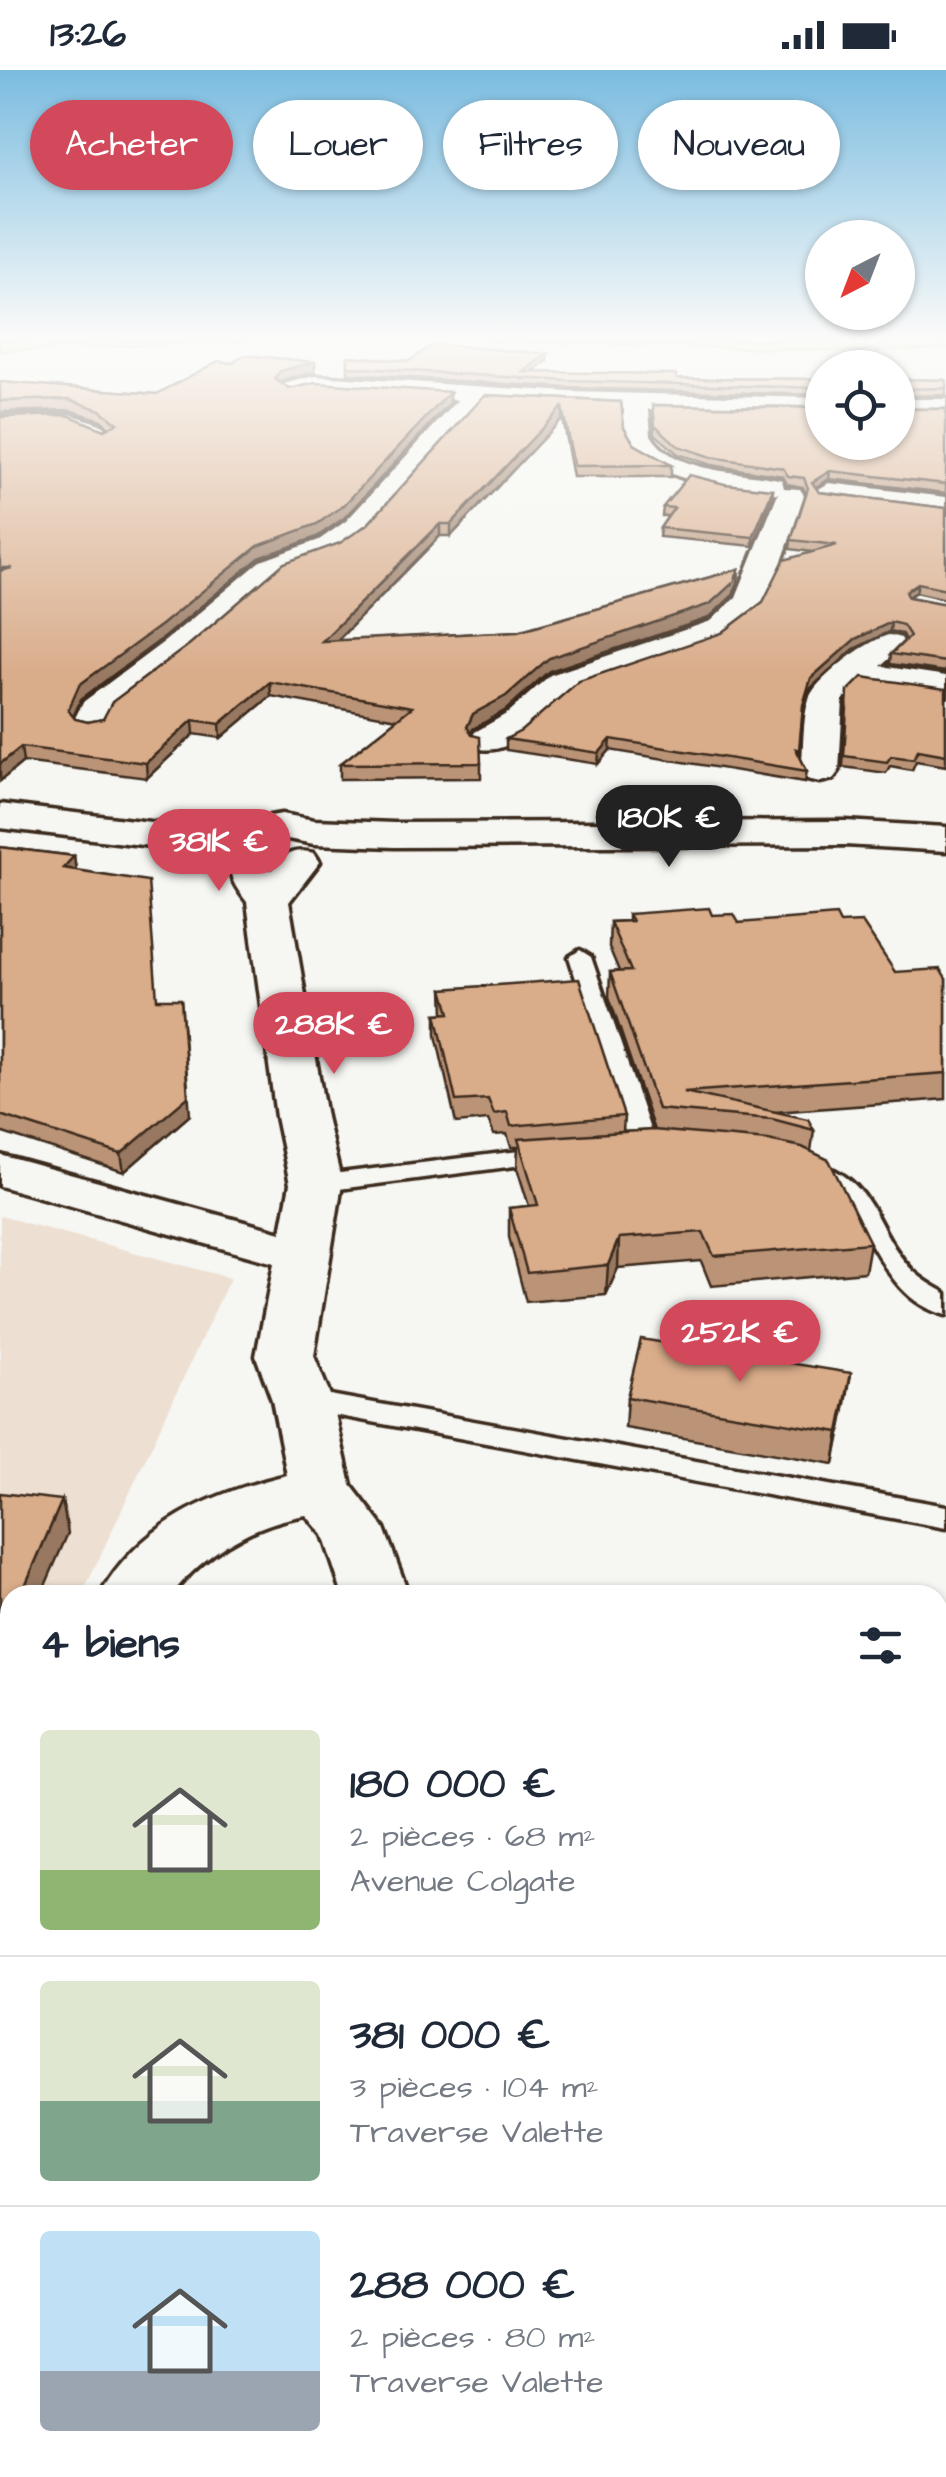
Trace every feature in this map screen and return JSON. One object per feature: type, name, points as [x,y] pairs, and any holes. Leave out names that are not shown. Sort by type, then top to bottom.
[{"type":"street","points":[[92,722],[95,710],[177,648],[272,567],[329,546],[356,526],[423,452]]},
{"type":"street","points":[[652,452],[695,473],[813,496],[829,491],[946,505]]},
{"type":"street","points":[[488,740],[521,721],[562,682],[722,628],[750,602],[782,490]]},
{"type":"street","points":[[820,771],[826,698],[851,672],[889,645]]},
{"type":"street","points":[[851,672],[946,686]]},
{"type":"street","points":[[0,816],[166,836],[251,862],[394,836],[846,834],[946,839]]},
{"type":"street","points":[[251,862],[282,826],[312,848]]},
{"type":"street","points":[[251,862],[316,1184],[284,1356],[302,1400],[322,1492],[352,1528],[372,1585]]},
{"type":"street","points":[[0,1170],[274,1247],[303,1251]]},
{"type":"street","points":[[141,1585],[192,1532],[242,1509],[288,1496],[322,1492]]},
{"type":"lane","points":[[580,957],[642,1148]]},
{"type":"lane","points":[[316,1184],[454,1164],[586,1152]]},
{"type":"lane","points":[[784,1162],[828,1173],[852,1192],[902,1276],[946,1306]]},
{"type":"lane","points":[[302,1400],[946,1517]]},
{"type":"shaded area","points":[[0,1216],[230,1278],[87,1585],[0,1585]]},
{"type":"building","points":[[0,452],[393,452],[343,506],[317,524],[258,546],[79,685],[68,710],[75,719],[88,722],[103,719],[112,702],[190,644],[284,563],[340,543],[368,524],[433,452],[519,452],[451,524],[440,524],[322,641],[518,631],[739,569],[734,582],[710,604],[549,658],[506,696],[473,714],[467,727],[472,735],[480,737],[481,763],[340,764],[412,707],[270,682],[220,724],[193,720],[146,763],[21,747],[0,764],[0,571],[12,568],[0,568]]},
{"type":"building","points":[[571,452],[649,452],[671,465],[574,466]]},
{"type":"building","points":[[697,452],[805,452],[805,460],[915,460],[915,452],[946,452],[946,484],[830,471],[812,482],[819,492],[946,508],[946,589],[918,583],[906,591],[908,597],[946,604],[946,662],[891,654],[910,636],[903,625],[891,622],[855,639],[811,678],[803,705],[799,750],[796,749],[807,771],[611,739],[599,753],[506,739],[521,731],[579,681],[722,633],[763,602],[784,560],[837,545],[791,540],[808,488],[804,478],[788,476],[783,468]]},
{"type":"building","points":[[689,475],[773,489],[753,537],[660,528],[674,508],[663,507]]},
{"type":"building","points":[[862,677],[946,689],[946,755],[918,750],[913,759],[891,756],[887,762],[844,756],[848,691]]},
{"type":"building","points":[[0,847],[74,856],[63,868],[148,881],[157,999],[181,999],[188,1097],[121,1154],[0,1115]]},
{"type":"building","points":[[709,908],[712,915],[734,914],[739,923],[836,915],[840,923],[862,922],[895,972],[940,969],[946,979],[946,1073],[684,1092],[808,1119],[814,1130],[772,1119],[658,1109],[610,972],[631,971],[610,922],[632,921],[628,914]]},
{"type":"building","points":[[579,979],[624,1116],[511,1126],[507,1112],[494,1114],[488,1099],[456,1101],[436,1014],[450,1013],[443,989]]},
{"type":"building","points":[[653,1130],[768,1140],[802,1147],[829,1160],[870,1243],[714,1256],[703,1232],[619,1238],[608,1265],[527,1273],[509,1208],[538,1205],[518,1139]]},
{"type":"building","points":[[641,1339],[851,1373],[839,1432],[627,1397]]},
{"type":"building","points":[[0,1493],[62,1500],[25,1585],[0,1585]]}]
